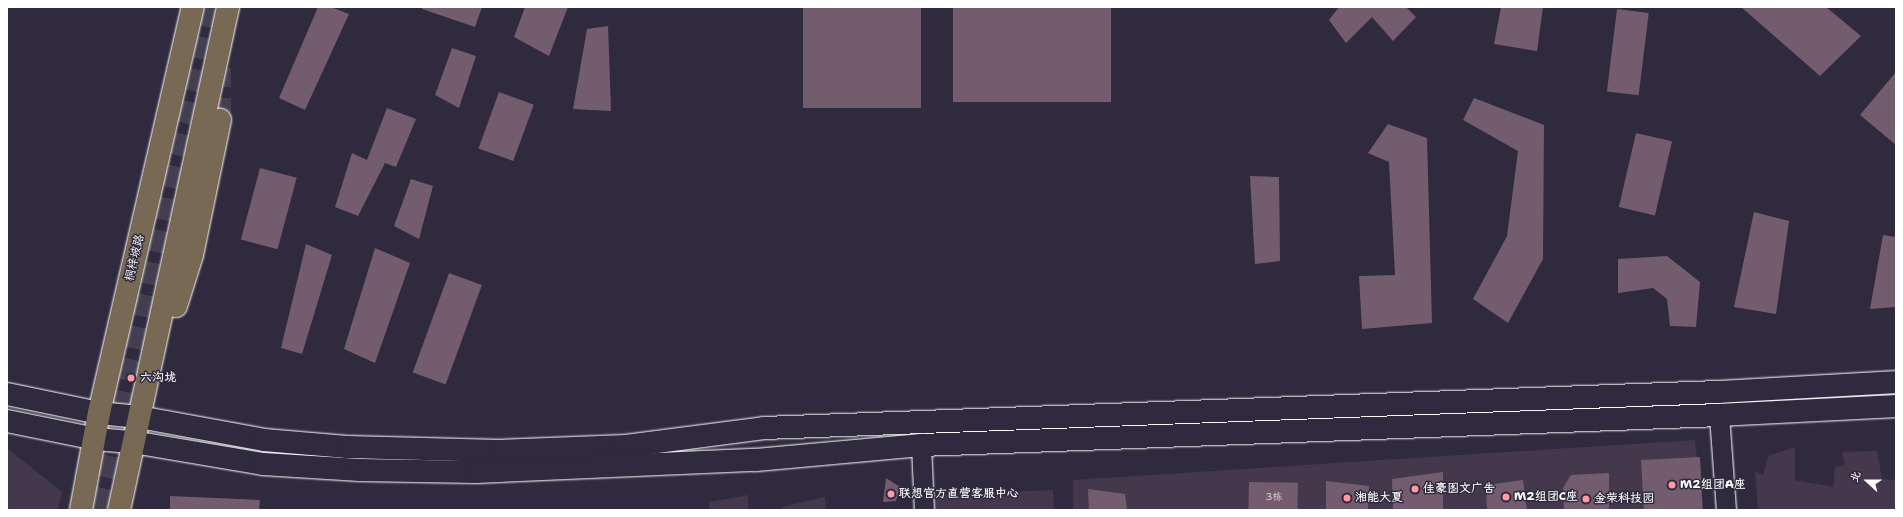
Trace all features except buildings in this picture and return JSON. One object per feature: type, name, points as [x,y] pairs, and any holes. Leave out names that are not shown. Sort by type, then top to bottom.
[{"type":"main road","name":"桐梓坡路","points":[[81,510],[96,439],[99,413],[193,7]]},
{"type":"main road","points":[[119,510],[228,7]]},
{"type":"main road","points":[[139,417],[192,255],[220,120]]},
{"type":"main road","points":[[7,394],[99,413],[139,417],[264,440],[348,447],[500,451],[626,446],[764,428],[1718,392],[1896,382]]},
{"type":"main road","points":[[7,421],[96,439],[133,442],[263,464],[360,470],[476,472],[756,460],[921,445],[1719,415],[1896,406]]},
{"type":"street","points":[[1719,415],[1726,510]]},
{"type":"street","points":[[921,445],[924,510]]},
{"type":"shaded area","points":[[1695,440],[1702,510],[1073,510],[1073,480]]},
{"type":"shaded area","points":[[1795,447],[1795,480],[1833,487],[1835,467],[1845,465],[1842,452],[1877,451],[1882,479],[1896,480],[1896,510],[1758,510],[1755,471],[1763,476],[1768,456]]},
{"type":"shaded area","points":[[7,448],[62,492],[58,510],[7,510]]},
{"type":"shaded area","points":[[1053,490],[1054,510],[930,510],[927,495]]},
{"type":"shaded area","points":[[748,495],[748,510],[709,510],[709,502]]},
{"type":"shaded area","points":[[825,497],[826,510],[782,510],[782,507]]},
{"type":"tunnel","points":[[100,510],[207,7]]},
{"type":"tunnel","points":[[220,68],[220,120]]},
{"type":"place","name":"六沟垅","points":[[131,378]]},
{"type":"place","name":"M2组团A座","points":[[1672,485]]},
{"type":"place","name":"佳豪图文广告","points":[[1415,489]]},
{"type":"place","name":"联想官方直营客服中心","points":[[891,494]]},
{"type":"place","name":"M2组团C座","points":[[1506,497]]},
{"type":"place","name":"湘能大夏","points":[[1347,498]]},
{"type":"place","name":"金荣科技园","points":[[1586,499]]}]
